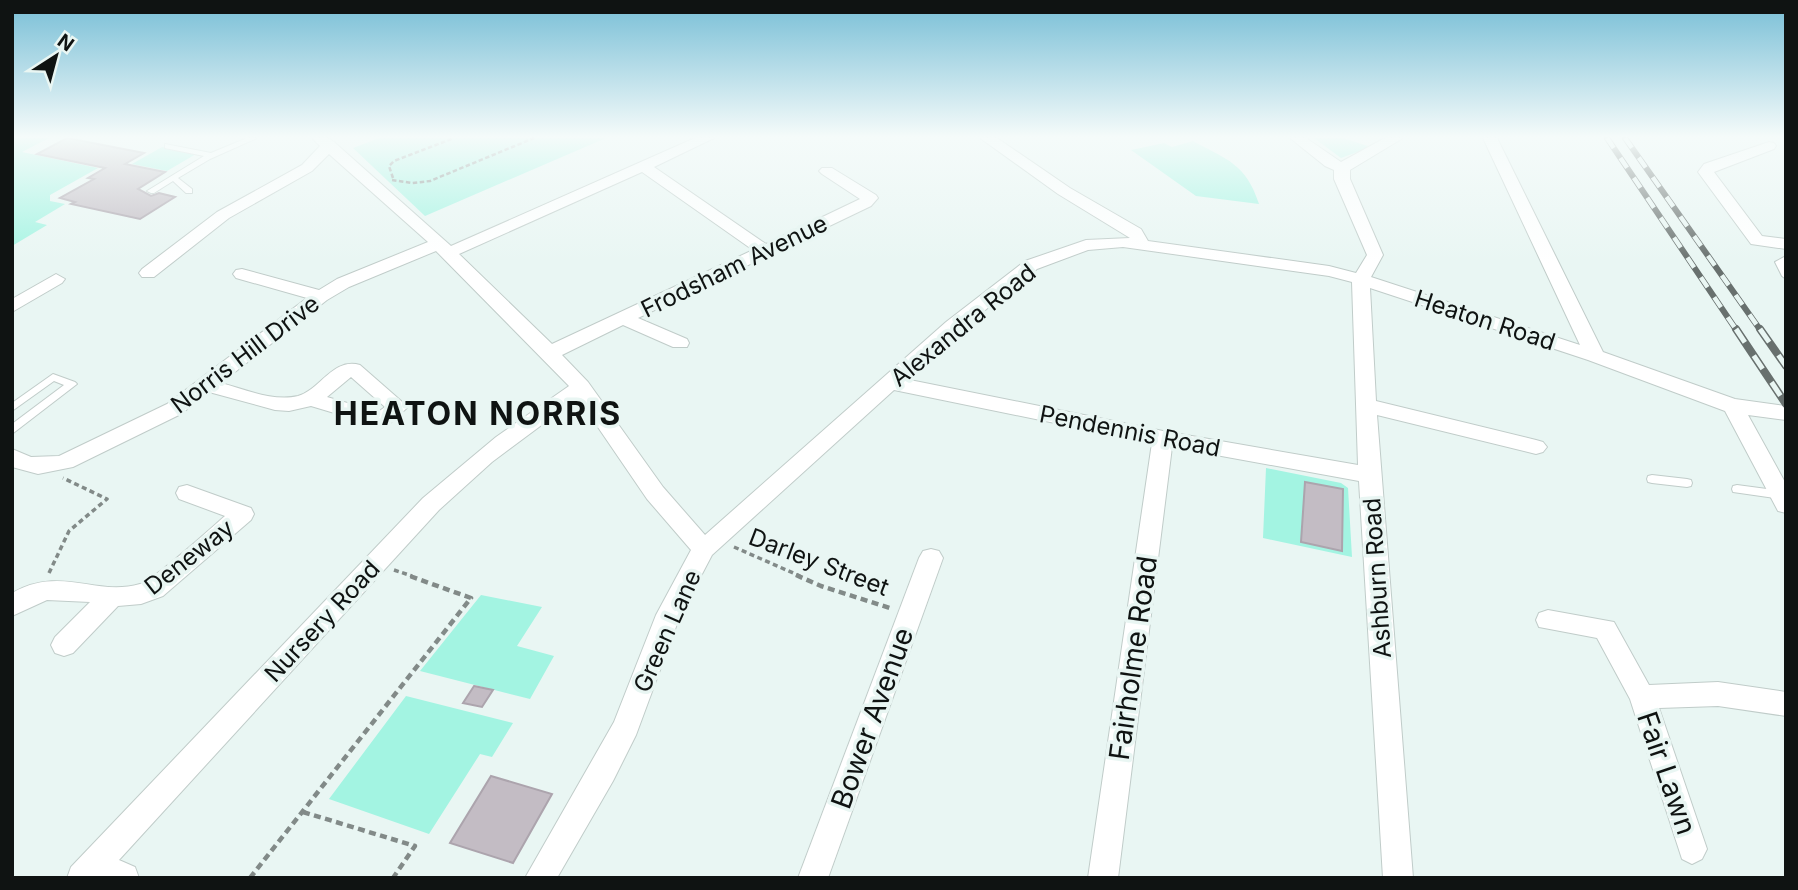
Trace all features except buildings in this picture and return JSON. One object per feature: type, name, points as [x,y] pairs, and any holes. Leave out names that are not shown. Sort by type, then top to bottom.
[{"type":"street","points":[[148,273],[223,215],[288,180]]},
{"type":"street","name":"Green Lane","points":[[367,180],[550,353],[581,387],[655,493],[710,544],[668,615],[626,726],[609,760],[540,878]]},
{"type":"street","name":"Norris Hill Drive","points":[[12,457],[32,466],[48,467],[65,462],[174,409],[321,296],[343,283],[443,249],[613,180]]},
{"type":"street","points":[[662,180],[763,250]]},
{"type":"street","name":"Frodsham Avenue","points":[[550,353],[865,203],[870,198],[841,180]]},
{"type":"street","points":[[1047,180],[1135,233],[1142,244]]},
{"type":"street","points":[[1342,180],[1375,255],[1361,279]]},
{"type":"street","points":[[1510,180],[1595,356]]},
{"type":"street","points":[[1712,180],[1757,240],[1786,244]]},
{"type":"street","name":"Alexandra Road","points":[[710,544],[953,326],[1031,265],[1086,245],[1142,244],[1329,271],[1361,279]]},
{"type":"street","points":[[242,274],[321,296]]},
{"type":"street","points":[[12,307],[55,279]]},
{"type":"street","name":"Heaton Road","points":[[1361,279],[1595,356],[1733,406],[1777,412]]},
{"type":"street","name":"Ashburn Road","points":[[1361,279],[1370,475],[1398,878]]},
{"type":"street","points":[[624,319],[680,343]]},
{"type":"street","name":"Pendennis Road","points":[[891,383],[1163,438],[1370,475]]},
{"type":"street","points":[[206,385],[281,405],[311,399]]},
{"type":"street","name":"Nursery Road","points":[[89,871],[470,466],[581,387]]},
{"type":"street","points":[[1366,405],[1536,447]]},
{"type":"street","points":[[1733,406],[1783,500]]},
{"type":"street","name":"Fairholme Road","points":[[1103,878],[1163,438]]},
{"type":"street","name":"Deneway","points":[[39,591],[54,589],[112,597],[137,597],[154,589],[243,514],[187,493]]},
{"type":"street","name":"Bower Avenue","points":[[813,878],[930,558]]},
{"type":"street","points":[[12,606],[39,591]]},
{"type":"street","points":[[64,645],[112,597]]},
{"type":"street","name":"Fair Lawn","points":[[1548,620],[1605,629],[1642,697],[1692,849]]},
{"type":"street","name":"Fair Lawn","points":[[1642,697],[1717,694],[1786,704]]},
{"type":"street","points":[[89,871],[124,878]]},
{"type":"lane","points":[[151,191],[169,180]]},
{"type":"lane","points":[[176,180],[189,191]]},
{"type":"lane","points":[[1786,258],[1779,262],[1786,276]]},
{"type":"lane","points":[[12,408],[53,377],[72,384],[12,430]]},
{"type":"lane","points":[[1651,479],[1687,483]]},
{"type":"lane","points":[[1737,489],[1783,500]]},
{"type":"path","points":[[375,186],[392,180],[412,184],[434,180]]},
{"type":"path","points":[[39,591],[69,531],[107,499],[62,480],[65,462]]},
{"type":"path","name":"Darley Street","points":[[710,544],[821,586],[910,614]]},
{"type":"path","points":[[250,878],[471,598],[376,563]]},
{"type":"path","points":[[303,812],[415,846],[393,878]]},
{"type":"green space","points":[[12,180],[77,180],[50,195],[50,201],[65,204],[35,222],[47,225],[12,246]]},
{"type":"green space","points":[[386,180],[510,180],[425,216]]},
{"type":"green space","points":[[1173,180],[1248,180],[1259,204],[1196,196]]},
{"type":"green space","points":[[1266,468],[1341,483],[1348,488],[1352,557],[1263,538]],"holes":[[[1305,482],[1343,490],[1343,517],[1304,510]],[[1302,515],[1342,523],[1342,551],[1301,542],[1301,536],[1312,538],[1312,523],[1302,521]]]},
{"type":"green space","points":[[481,595],[542,607],[517,646],[554,656],[530,699],[420,671]]},
{"type":"green space","points":[[406,696],[513,723],[492,757],[480,754],[429,834],[329,799]]},
{"type":"railway","points":[[1635,180],[1737,331]]},
{"type":"railway","points":[[1654,180],[1761,331]]},
{"type":"railway","points":[[1736,329],[1786,404]]},
{"type":"railway","points":[[1760,329],[1786,366]]},
{"type":"district","name":"HEATON NORRIS","points":[[478,413]]}]
